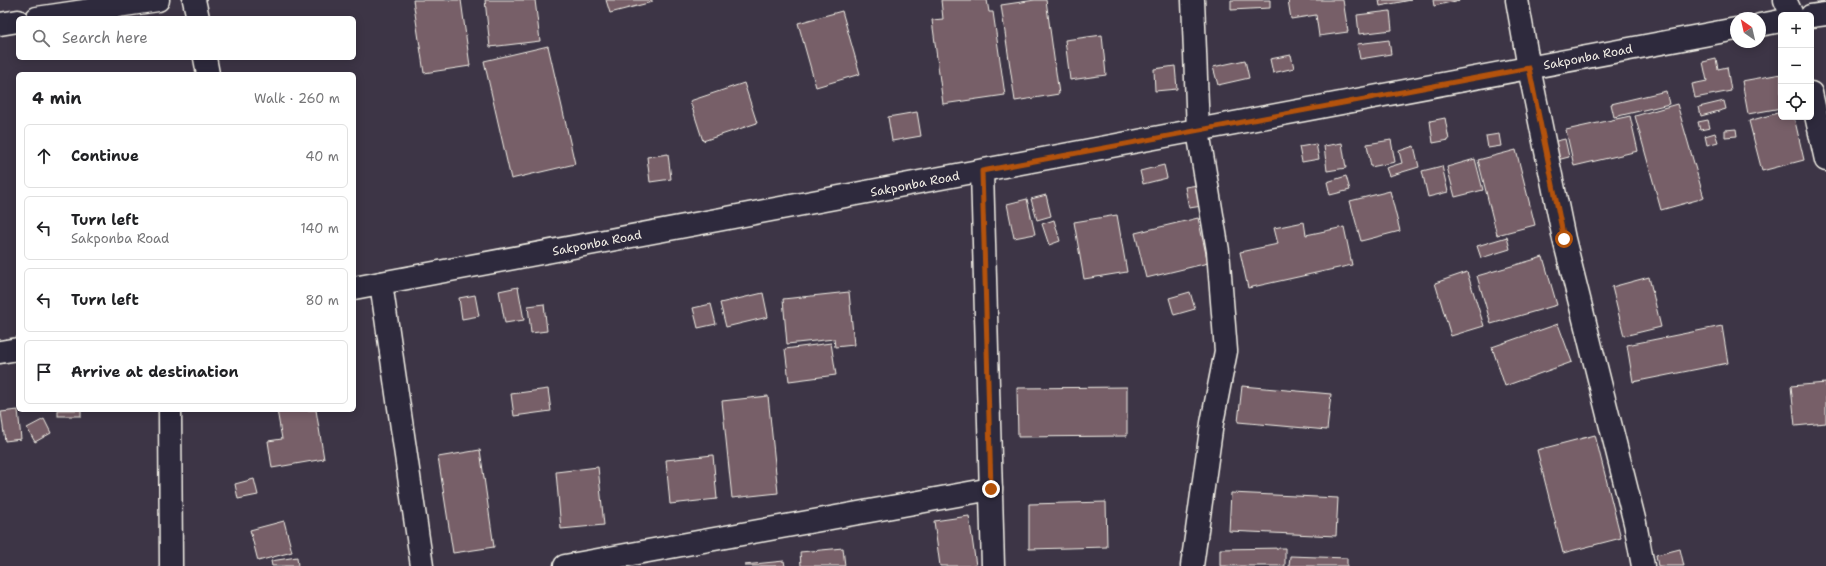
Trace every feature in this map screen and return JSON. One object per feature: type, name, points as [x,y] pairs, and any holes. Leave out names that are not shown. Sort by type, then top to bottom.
[{"type":"street","points":[[50,16],[158,0]]},
{"type":"street","points":[[194,0],[198,16]]},
{"type":"street","points":[[1192,566],[1212,423],[1226,351],[1218,251],[1198,131],[1193,0]]},
{"type":"street","points":[[1517,0],[1529,68],[1564,239],[1635,523],[1643,566]]},
{"type":"street","points":[[1785,0],[1791,12]]},
{"type":"street","points":[[1814,16],[1826,14]]},
{"type":"street","points":[[0,24],[16,21]]},
{"type":"street","points":[[1766,24],[1778,22]]},
{"type":"street","name":"Sakponba Road","points":[[356,288],[1730,30]]},
{"type":"street","points":[[205,60],[208,72]]},
{"type":"street","points":[[1814,106],[1826,160]]},
{"type":"street","points":[[982,171],[993,566]]},
{"type":"street","points":[[381,283],[422,566]]},
{"type":"street","points":[[0,352],[16,349]]},
{"type":"street","points":[[170,412],[171,566]]},
{"type":"street","points":[[565,566],[991,489]]},
{"type":"building","points":[[413,0],[461,0],[470,66],[424,73]]},
{"type":"building","points":[[485,0],[535,0],[540,41],[490,47]]},
{"type":"building","points":[[606,0],[652,0],[652,2],[610,13]]},
{"type":"building","points":[[941,0],[987,0],[989,12],[993,12],[1005,95],[943,104],[932,20],[943,19]]},
{"type":"building","points":[[1035,0],[1046,0],[1059,94],[1015,101],[1001,5]]},
{"type":"building","points":[[1231,0],[1270,0],[1270,8],[1231,10]]},
{"type":"building","points":[[1288,0],[1343,0],[1348,32],[1319,36],[1316,15],[1291,19]]},
{"type":"building","points":[[1379,0],[1411,0],[1380,6]]},
{"type":"building","points":[[1433,0],[1460,0],[1434,6]]},
{"type":"building","points":[[842,11],[860,74],[816,87],[798,23]]},
{"type":"building","points":[[1390,11],[1392,30],[1359,34],[1357,15]]},
{"type":"building","points":[[1102,35],[1106,75],[1070,80],[1065,40]]},
{"type":"building","points":[[1389,40],[1391,54],[1360,59],[1357,44]]},
{"type":"building","points":[[548,46],[575,164],[511,179],[484,61]]},
{"type":"building","points":[[1291,55],[1294,68],[1273,73],[1270,59]]},
{"type":"building","points":[[1716,59],[1718,69],[1727,67],[1731,91],[1695,98],[1692,84],[1707,81],[1703,62]]},
{"type":"building","points":[[1245,60],[1249,78],[1218,85],[1213,67]]},
{"type":"building","points":[[1175,66],[1177,89],[1155,91],[1154,69]]},
{"type":"building","points":[[1778,75],[1778,109],[1748,114],[1742,81]]},
{"type":"building","points":[[744,83],[757,123],[703,141],[690,101]]},
{"type":"building","points":[[1666,91],[1669,104],[1614,117],[1611,104]]},
{"type":"building","points":[[1724,101],[1726,109],[1701,116],[1699,107]]},
{"type":"building","points":[[1677,104],[1704,198],[1661,210],[1635,116]]},
{"type":"building","points":[[917,112],[921,136],[892,141],[888,117]]},
{"type":"building","points":[[1778,113],[1778,120],[1795,120],[1804,160],[1762,171],[1749,121]]},
{"type":"building","points":[[1630,116],[1638,151],[1574,166],[1566,130]]},
{"type":"building","points":[[1445,118],[1449,140],[1433,143],[1430,121]]},
{"type":"building","points":[[1708,120],[1710,128],[1700,130],[1698,122]]},
{"type":"building","points":[[1736,129],[1737,136],[1725,137],[1725,130]]},
{"type":"building","points":[[1715,133],[1718,142],[1707,145],[1705,136]]},
{"type":"building","points":[[1499,134],[1501,146],[1488,148],[1486,136]]},
{"type":"building","points":[[1565,139],[1569,157],[1557,160],[1552,142]]},
{"type":"building","points":[[1391,140],[1395,162],[1371,167],[1367,144]]},
{"type":"building","points":[[1342,143],[1346,168],[1327,171],[1324,146]]},
{"type":"building","points":[[1316,144],[1319,159],[1302,162],[1299,147]]},
{"type":"building","points":[[1414,146],[1419,167],[1389,176],[1386,168],[1402,163],[1399,151]]},
{"type":"building","points":[[1516,150],[1535,225],[1497,235],[1478,160]]},
{"type":"building","points":[[668,154],[671,179],[650,182],[647,157]]},
{"type":"building","points":[[1475,159],[1483,190],[1455,197],[1447,167]]},
{"type":"building","points":[[1164,165],[1167,178],[1143,184],[1140,171]]},
{"type":"building","points":[[1442,166],[1448,192],[1428,197],[1422,171]]},
{"type":"building","points":[[1346,176],[1350,190],[1330,195],[1327,182]]},
{"type":"building","points":[[1198,185],[1202,206],[1189,208],[1185,187]]},
{"type":"building","points":[[1390,191],[1400,231],[1361,241],[1350,201]]},
{"type":"building","points":[[1046,195],[1051,216],[1037,220],[1031,199]]},
{"type":"building","points":[[1027,199],[1035,234],[1014,238],[1007,204]]},
{"type":"building","points":[[1117,215],[1127,272],[1084,279],[1074,222]]},
{"type":"building","points":[[1198,218],[1208,263],[1146,278],[1135,233]]},
{"type":"building","points":[[1054,220],[1060,241],[1049,245],[1042,224]]},
{"type":"building","points":[[1304,222],[1306,235],[1344,227],[1352,265],[1248,288],[1240,252],[1278,244],[1274,228]]},
{"type":"building","points":[[1507,237],[1510,249],[1481,258],[1477,246]]},
{"type":"building","points":[[1543,257],[1557,305],[1491,324],[1477,276]]},
{"type":"building","points":[[1467,272],[1484,326],[1451,336],[1435,283]]},
{"type":"building","points":[[1649,277],[1661,327],[1624,336],[1612,287]]},
{"type":"building","points":[[518,287],[524,320],[505,323],[499,291]]},
{"type":"building","points":[[849,292],[854,345],[835,347],[834,339],[787,344],[783,299]]},
{"type":"building","points":[[1190,292],[1195,309],[1174,315],[1169,298]]},
{"type":"building","points":[[763,293],[768,317],[726,327],[720,303]]},
{"type":"building","points":[[475,295],[479,316],[462,319],[459,298]]},
{"type":"building","points":[[544,304],[547,331],[531,333],[528,306]]},
{"type":"building","points":[[711,304],[716,324],[698,328],[693,308]]},
{"type":"building","points":[[1558,324],[1572,362],[1505,386],[1492,347]]},
{"type":"building","points":[[1722,326],[1728,363],[1633,382],[1627,345]]},
{"type":"building","points":[[831,343],[836,375],[789,381],[785,349]]},
{"type":"building","points":[[1826,383],[1826,423],[1795,426],[1791,386]]},
{"type":"building","points":[[1242,386],[1331,394],[1327,430],[1238,422]]},
{"type":"building","points":[[1127,387],[1127,436],[1018,437],[1017,388]]},
{"type":"building","points":[[548,389],[551,411],[514,416],[511,394]]},
{"type":"building","points":[[768,396],[778,493],[732,498],[722,401]]},
{"type":"building","points":[[16,410],[16,412],[18,412],[21,439],[5,441],[1,412]]},
{"type":"building","points":[[58,412],[81,412],[81,416],[58,416]]},
{"type":"building","points":[[277,412],[316,412],[324,459],[272,468],[268,441],[282,439]]},
{"type":"building","points":[[44,419],[51,433],[35,442],[27,428]]},
{"type":"building","points":[[1595,435],[1621,538],[1563,553],[1537,450]]},
{"type":"building","points":[[480,450],[494,547],[453,553],[438,457]]},
{"type":"building","points":[[713,455],[717,499],[670,504],[666,460]]},
{"type":"building","points":[[598,467],[604,525],[561,529],[556,472]]},
{"type":"building","points":[[254,479],[258,495],[238,499],[235,484]]},
{"type":"building","points":[[1231,493],[1338,498],[1336,536],[1229,531]]},
{"type":"building","points":[[1106,502],[1107,547],[1029,549],[1029,504]]},
{"type":"building","points":[[969,516],[976,566],[940,566],[934,521]]},
{"type":"building","points":[[284,521],[292,552],[258,561],[250,530]]},
{"type":"building","points":[[843,548],[845,566],[801,566],[800,552]]},
{"type":"building","points":[[1285,548],[1285,566],[1220,566],[1220,549]]},
{"type":"building","points":[[1680,549],[1684,566],[1658,566],[1656,555]]},
{"type":"building","points":[[1290,556],[1347,558],[1347,566],[1289,566]]},
{"type":"building","points":[[297,557],[298,566],[272,566],[271,561]]},
{"type":"building","points":[[784,561],[785,566],[744,566],[744,565]]},
{"type":"route","points":[[991,489],[982,171],[1529,68],[1564,239]]}]
